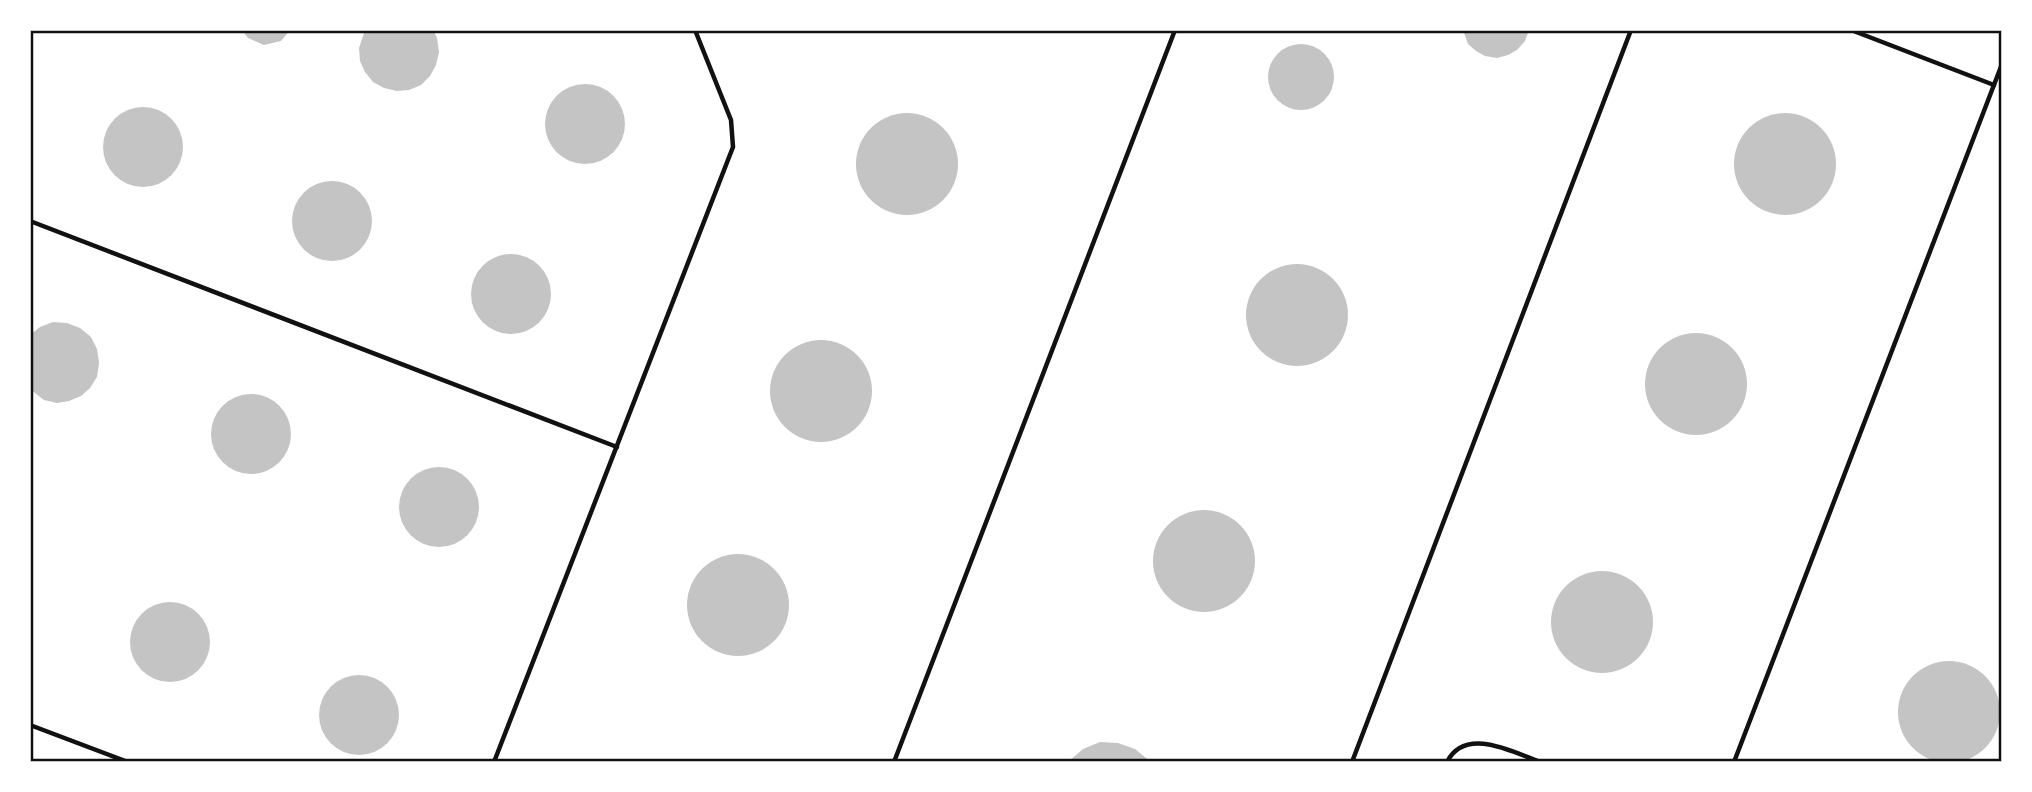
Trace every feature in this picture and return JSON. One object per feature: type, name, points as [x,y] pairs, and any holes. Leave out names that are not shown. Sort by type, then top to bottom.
[{"type":"lane","points":[[494,762],[733,146],[731,120],[695,30]]},
{"type":"lane","points":[[894,762],[1175,30]]},
{"type":"lane","points":[[1352,762],[1631,30]]},
{"type":"lane","points":[[1850,30],[1994,85]]},
{"type":"lane","points":[[1734,762],[2002,64]]},
{"type":"lane","points":[[30,221],[617,447]]},
{"type":"lane","points":[[30,725],[128,762]]},
{"type":"lane","points":[[1447,762],[1452,752],[1472,742],[1497,746],[1540,762]]},
{"type":"building","points":[[242,30],[290,30],[281,41],[264,45],[248,38]]},
{"type":"building","points":[[365,30],[433,30],[439,52],[430,76],[421,85],[409,90],[397,91],[373,82],[360,61],[359,48]]},
{"type":"building","points":[[1463,30],[1529,30],[1525,41],[1517,50],[1497,58],[1476,51],[1468,44]]},
{"type":"building","points":[[1295,44],[1307,44],[1319,49],[1329,59],[1334,77],[1332,90],[1319,105],[1307,110],[1295,110],[1283,105],[1273,95],[1268,83],[1268,71],[1273,59],[1283,49]]},
{"type":"building","points":[[585,84],[600,87],[613,96],[622,109],[625,124],[622,139],[613,152],[600,161],[585,164],[570,161],[557,152],[548,139],[545,124],[548,109],[557,96],[570,87]]},
{"type":"building","points":[[143,107],[158,110],[171,119],[180,132],[183,147],[180,162],[171,175],[158,184],[143,187],[128,184],[115,175],[106,162],[103,147],[106,132],[115,119],[128,110]]},
{"type":"building","points":[[907,113],[927,117],[943,128],[954,144],[958,164],[954,184],[943,200],[927,211],[907,215],[887,211],[871,200],[860,184],[856,164],[860,144],[871,128],[887,117]]},
{"type":"building","points":[[1785,113],[1814,121],[1828,135],[1836,164],[1828,193],[1814,207],[1785,215],[1756,207],[1742,193],[1734,164],[1742,135],[1756,121]]},
{"type":"building","points":[[332,181],[347,184],[360,193],[369,206],[372,221],[369,236],[360,249],[347,258],[332,261],[317,258],[304,249],[295,236],[292,221],[295,206],[304,193],[317,184]]},
{"type":"building","points":[[511,254],[526,257],[539,266],[548,279],[551,294],[548,309],[539,322],[526,331],[511,334],[496,331],[483,322],[474,309],[471,294],[474,279],[483,266],[496,257]]},
{"type":"building","points":[[1297,264],[1326,272],[1340,286],[1348,315],[1340,344],[1326,358],[1297,366],[1268,358],[1254,344],[1246,315],[1254,286],[1268,272]]},
{"type":"building","points":[[53,322],[80,328],[91,337],[97,349],[99,363],[97,377],[90,388],[81,396],[57,403],[44,400],[30,389],[30,335]]},
{"type":"building","points":[[1696,333],[1725,341],[1739,355],[1747,384],[1739,413],[1725,427],[1696,435],[1667,427],[1653,413],[1645,384],[1653,355],[1667,341]]},
{"type":"building","points":[[821,340],[850,348],[864,362],[872,391],[864,420],[850,434],[821,442],[792,434],[778,420],[770,391],[778,362],[792,348]]},
{"type":"building","points":[[251,394],[266,397],[279,406],[288,419],[291,434],[288,449],[279,462],[266,471],[251,474],[236,471],[223,462],[214,449],[211,434],[214,419],[223,406],[236,397]]},
{"type":"building","points":[[439,467],[454,470],[467,479],[476,492],[479,507],[476,522],[467,535],[454,544],[439,547],[424,544],[411,535],[402,522],[399,507],[402,492],[411,479],[424,470]]},
{"type":"building","points":[[1204,510],[1233,518],[1247,532],[1255,561],[1247,590],[1233,604],[1204,612],[1175,604],[1161,590],[1153,561],[1161,532],[1175,518]]},
{"type":"building","points":[[738,554],[767,562],[781,576],[789,605],[781,634],[767,648],[738,656],[709,648],[695,634],[687,605],[695,576],[709,562]]},
{"type":"building","points":[[1602,571],[1631,579],[1645,593],[1653,622],[1645,651],[1631,665],[1602,673],[1573,665],[1559,651],[1551,622],[1559,593],[1573,579]]},
{"type":"building","points":[[170,602],[185,605],[198,614],[207,627],[210,642],[207,657],[198,670],[185,679],[170,682],[155,679],[142,670],[133,657],[130,642],[133,627],[142,614],[155,605]]},
{"type":"building","points":[[1949,661],[1978,669],[1992,683],[2000,712],[1992,741],[1978,755],[1949,763],[1920,755],[1906,741],[1898,712],[1906,683],[1920,669]]},
{"type":"building","points":[[359,675],[374,678],[387,687],[396,700],[399,715],[396,730],[387,743],[374,752],[359,755],[344,752],[331,743],[322,730],[319,715],[322,700],[331,687],[344,678]]},
{"type":"building","points":[[1100,742],[1118,743],[1135,749],[1151,762],[1068,762],[1083,749]]}]
